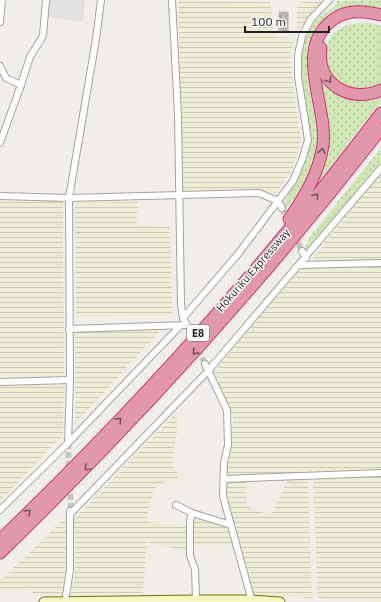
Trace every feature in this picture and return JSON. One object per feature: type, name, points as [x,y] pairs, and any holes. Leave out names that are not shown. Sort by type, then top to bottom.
[{"type":"highway","points":[[218,312],[291,215],[314,177],[321,156],[324,134],[313,65],[314,48],[320,34],[330,22],[345,14],[362,11],[381,15]]},
{"type":"highway","points":[[381,22],[359,18],[341,23],[328,33],[324,41],[320,59],[326,76],[339,90],[347,93],[366,95],[381,90]]},
{"type":"highway","name":"Hokuriku Expressway","points":[[0,540],[126,412],[218,312],[307,207],[381,113]]},
{"type":"highway","name":"Hokuriku Expressway","points":[[0,553],[132,420],[276,259],[381,129]]},
{"type":"highway","points":[[276,259],[381,141]]},
{"type":"street","points":[[0,22],[2,0]]},
{"type":"street","points":[[0,143],[30,57],[43,36],[46,0]]},
{"type":"street","points":[[68,443],[70,380],[69,198],[95,46],[100,0]]},
{"type":"street","points":[[69,329],[187,325],[183,318],[178,195],[178,114],[172,0]]},
{"type":"street","points":[[183,318],[238,254],[293,181],[302,160],[308,140],[298,77],[298,55],[302,36],[311,19],[329,0]]},
{"type":"street","points":[[0,66],[6,78],[21,85]]},
{"type":"street","points":[[65,602],[70,570],[70,511],[208,372],[381,168]]},
{"type":"street","points":[[0,196],[69,198],[259,193],[278,201],[282,208]]},
{"type":"street","points":[[302,251],[306,258]]},
{"type":"street","points":[[300,265],[381,263]]},
{"type":"street","points":[[0,510],[68,443],[180,326]]},
{"type":"street","points":[[205,364],[224,403],[228,422],[228,445],[224,462],[223,496],[252,601]]},
{"type":"street","points":[[0,382],[70,380]]},
{"type":"street","points":[[224,479],[381,474]]},
{"type":"street","points":[[176,505],[231,525]]},
{"type":"street","points":[[192,512],[190,521],[190,556],[195,569],[196,600]]},
{"type":"street","points":[[44,602],[196,600],[280,602]]},
{"type":"green space","points":[[178,0],[270,2],[275,37],[294,38],[290,57],[301,143],[291,172],[276,193],[258,190],[183,192]]},
{"type":"green space","points":[[381,0],[381,12],[369,9],[319,28],[310,41],[307,51],[308,67],[319,134],[315,159],[303,189],[286,208],[284,204],[305,158],[310,134],[308,113],[300,83],[300,55],[307,31],[318,18],[335,7],[337,1]]},
{"type":"green space","points":[[325,1],[315,10],[297,32],[297,3]]},
{"type":"green space","points":[[373,23],[381,26],[381,86],[366,93],[341,87],[326,70],[326,52],[330,38],[340,29],[348,25]]},
{"type":"green space","points":[[317,67],[327,84],[343,96],[361,100],[371,99],[381,95],[381,101],[320,180],[325,156]]},
{"type":"green space","points":[[381,148],[381,165],[308,253],[304,250],[309,238]]},
{"type":"green space","points":[[381,172],[381,261],[309,263]]},
{"type":"green space","points":[[0,202],[63,202],[64,376],[0,377]]},
{"type":"green space","points":[[138,202],[136,225],[170,227],[172,315],[76,317],[75,203]]},
{"type":"green space","points":[[381,267],[381,470],[227,477],[233,417],[214,372],[301,269]]},
{"type":"green space","points":[[75,330],[160,331],[75,424]]},
{"type":"green space","points":[[64,385],[63,435],[0,501],[0,386]]},
{"type":"green space","points":[[177,412],[177,431],[172,465],[177,470],[178,480],[159,483],[153,492],[147,514],[148,522],[187,527],[188,552],[147,542],[143,593],[71,595],[75,570],[74,519]]},
{"type":"green space","points":[[381,477],[381,602],[318,599],[313,478]]},
{"type":"green space","points":[[288,479],[308,479],[312,598],[253,594],[226,494],[226,482],[247,482],[246,504],[254,511],[272,514]]},
{"type":"green space","points":[[67,516],[68,569],[64,595],[35,595],[30,590],[0,590],[0,581]]},
{"type":"green space","points":[[194,518],[229,528],[233,544],[193,546]]},
{"type":"shaded area","points":[[48,0],[85,0],[83,22],[46,17]]},
{"type":"building","points":[[279,12],[288,12],[288,31],[279,31]]},
{"type":"tunnel","points":[[282,208],[289,222]]},
{"type":"tunnel","points":[[294,234],[302,251]]},
{"type":"tunnel","points":[[187,325],[205,364]]},
{"type":"tunnel","points":[[68,443],[69,471]]},
{"type":"tunnel","points":[[70,485],[71,508]]}]
